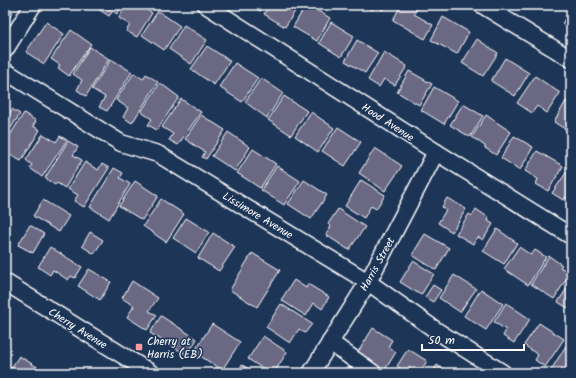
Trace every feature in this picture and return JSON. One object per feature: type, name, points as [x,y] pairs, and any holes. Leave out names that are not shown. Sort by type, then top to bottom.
[{"type":"street","points":[[5,50],[33,5]]},
{"type":"street","name":"Hood Avenue","points":[[206,5],[436,152],[571,236]]},
{"type":"street","points":[[482,5],[571,59]]},
{"type":"street","name":"Lissimore Avenue","points":[[5,71],[121,143],[158,154],[368,282],[437,331],[503,373]]},
{"type":"street","name":"Harris Street","points":[[311,373],[368,282],[436,152]]},
{"type":"street","name":"Cherry Avenue","points":[[5,282],[151,373]]},
{"type":"street","points":[[330,342],[373,373]]},
{"type":"building","points":[[92,5],[123,5],[117,14],[113,11],[109,16]]},
{"type":"building","points":[[126,5],[139,5],[152,13],[137,37],[126,31],[130,25],[119,18]]},
{"type":"building","points":[[250,5],[264,5],[260,11]]},
{"type":"building","points":[[269,5],[299,5],[285,27],[264,14]]},
{"type":"building","points":[[306,5],[330,18],[317,41],[293,27]]},
{"type":"building","points":[[365,5],[375,5],[372,10]]},
{"type":"building","points":[[375,5],[386,5],[383,10]]},
{"type":"building","points":[[401,5],[419,5],[414,14],[433,25],[425,39],[393,20]]},
{"type":"building","points":[[5,7],[13,12],[5,24]]},
{"type":"building","points":[[571,8],[571,29],[562,24]]},
{"type":"building","points":[[158,11],[180,26],[164,50],[142,35]]},
{"type":"building","points":[[443,17],[469,32],[457,54],[431,40]]},
{"type":"building","points":[[46,22],[64,34],[44,64],[26,52]]},
{"type":"building","points":[[331,22],[354,36],[341,57],[319,43]]},
{"type":"building","points":[[184,25],[207,40],[191,64],[169,49]]},
{"type":"building","points":[[71,30],[91,44],[69,76],[58,68],[60,65],[51,59]]},
{"type":"building","points":[[477,39],[498,53],[483,76],[462,63]]},
{"type":"building","points":[[357,40],[378,53],[365,73],[345,61]]},
{"type":"building","points":[[207,46],[230,61],[214,85],[191,69]]},
{"type":"building","points":[[90,47],[109,59],[86,96],[77,90],[82,80],[73,74]]},
{"type":"building","points":[[384,52],[407,66],[395,85],[384,79],[379,87],[368,80]]},
{"type":"building","points":[[505,58],[529,73],[515,96],[491,81]]},
{"type":"building","points":[[111,59],[132,72],[107,111],[99,107],[105,97],[92,89]]},
{"type":"building","points":[[235,63],[258,78],[242,102],[219,87]]},
{"type":"building","points":[[409,71],[432,84],[419,105],[397,92]]},
{"type":"building","points":[[134,73],[143,79],[146,74],[158,82],[132,123],[123,117],[128,108],[116,100]]},
{"type":"building","points":[[535,76],[560,93],[547,113],[537,106],[532,113],[517,103]]},
{"type":"building","points":[[261,78],[283,93],[267,118],[245,102]]},
{"type":"building","points":[[160,83],[179,97],[157,130],[148,125],[152,119],[141,112]]},
{"type":"building","points":[[434,87],[458,101],[444,124],[421,110]]},
{"type":"building","points":[[284,96],[307,111],[291,135],[268,120]]},
{"type":"building","points":[[181,99],[201,112],[178,145],[169,140],[173,134],[162,127]]},
{"type":"building","points":[[566,101],[571,104],[571,133],[554,122]]},
{"type":"building","points":[[463,104],[483,116],[470,137],[450,125]]},
{"type":"building","points":[[12,109],[20,114],[5,137],[5,112],[9,115]]},
{"type":"building","points":[[311,112],[334,128],[318,152],[295,136]]},
{"type":"building","points":[[24,113],[36,121],[33,126],[40,130],[21,161],[10,155],[8,158],[5,156],[5,143]]},
{"type":"building","points":[[201,115],[225,130],[206,159],[202,157],[205,152],[185,139]]},
{"type":"building","points":[[486,115],[511,132],[496,155],[472,137]]},
{"type":"building","points":[[338,127],[361,142],[345,166],[322,151]]},
{"type":"building","points":[[228,132],[250,147],[235,171],[212,156]]},
{"type":"building","points":[[43,134],[56,142],[60,136],[67,140],[42,177],[30,168],[32,165],[26,160]]},
{"type":"building","points":[[514,136],[533,147],[520,170],[501,158]]},
{"type":"building","points":[[68,141],[78,147],[73,155],[82,160],[65,188],[57,183],[55,185],[45,178]]},
{"type":"building","points":[[375,148],[402,166],[385,191],[359,173]]},
{"type":"building","points":[[253,149],[276,164],[260,188],[237,173]]},
{"type":"building","points":[[537,151],[563,166],[548,191],[536,184],[538,179],[525,171]]},
{"type":"building","points":[[85,162],[98,170],[102,164],[109,168],[84,207],[74,201],[78,195],[68,189]]},
{"type":"building","points":[[277,166],[300,181],[284,205],[261,190]]},
{"type":"building","points":[[114,168],[123,173],[120,178],[130,184],[109,219],[90,207]]},
{"type":"building","points":[[568,170],[571,172],[571,201],[565,197],[563,200],[552,193]]},
{"type":"building","points":[[304,180],[327,195],[311,219],[288,204]]},
{"type":"building","points":[[361,180],[385,195],[376,209],[371,206],[364,218],[345,206]]},
{"type":"building","points":[[135,181],[158,196],[142,220],[119,206]]},
{"type":"building","points":[[447,198],[466,209],[452,232],[438,223],[446,210],[442,207]]},
{"type":"building","points":[[161,199],[184,214],[166,242],[143,226]]},
{"type":"building","points":[[43,200],[69,216],[59,232],[33,216]]},
{"type":"building","points":[[338,209],[365,227],[349,250],[326,235],[331,226],[328,224]]},
{"type":"building","points":[[476,209],[489,218],[488,221],[493,224],[483,240],[478,237],[473,244],[456,234],[469,214],[472,216]]},
{"type":"building","points":[[186,218],[209,232],[196,253],[173,238]]},
{"type":"building","points":[[30,225],[44,234],[33,253],[18,245]]},
{"type":"building","points":[[497,229],[517,243],[504,264],[483,251]]},
{"type":"building","points":[[90,232],[103,240],[94,254],[82,246]]},
{"type":"building","points":[[213,233],[235,247],[219,271],[198,258]]},
{"type":"building","points":[[425,234],[449,248],[436,270],[412,255]]},
{"type":"building","points":[[50,247],[82,267],[75,278],[71,276],[68,280],[53,270],[50,275],[38,267]]},
{"type":"building","points":[[519,247],[531,255],[535,250],[546,257],[528,285],[504,269]]},
{"type":"building","points":[[252,253],[280,270],[257,307],[230,290]]},
{"type":"building","points":[[549,256],[562,265],[560,267],[570,273],[554,299],[531,284]]},
{"type":"building","points":[[413,261],[434,274],[421,295],[400,282]]},
{"type":"building","points":[[89,269],[111,282],[100,300],[78,286]]},
{"type":"building","points":[[454,275],[476,289],[460,312],[439,298]]},
{"type":"building","points":[[294,280],[306,288],[308,284],[329,297],[322,309],[314,303],[306,316],[281,300]]},
{"type":"building","points":[[132,281],[158,298],[149,311],[157,315],[147,330],[127,317],[134,306],[122,298]]},
{"type":"building","points":[[571,282],[571,310],[558,302]]},
{"type":"building","points":[[433,285],[441,290],[433,302],[425,297]]},
{"type":"building","points":[[481,289],[503,304],[486,330],[464,316]]},
{"type":"building","points":[[506,303],[530,319],[514,343],[503,336],[506,330],[494,322]]},
{"type":"building","points":[[281,304],[312,324],[305,333],[299,329],[290,343],[266,327]]},
{"type":"building","points":[[161,316],[197,339],[187,355],[150,333]]},
{"type":"building","points":[[539,323],[564,339],[545,367],[535,360],[538,355],[524,345]]},
{"type":"building","points":[[212,324],[240,342],[222,370],[194,352]]},
{"type":"building","points":[[373,328],[392,340],[388,347],[396,352],[383,373],[355,357]]},
{"type":"building","points":[[263,336],[287,352],[274,373],[270,373],[248,359]]},
{"type":"building","points":[[567,344],[571,347],[571,373],[557,373],[551,370]]},
{"type":"building","points":[[408,349],[427,361],[420,372],[422,373],[407,373],[397,366]]},
{"type":"building","points":[[19,356],[47,373],[8,373]]},
{"type":"building","points":[[242,365],[256,373],[237,373]]},
{"type":"building","points":[[437,365],[449,373],[432,373]]},
{"type":"place","name":"Cherry at Harris (EB)","points":[[139,347]]}]
